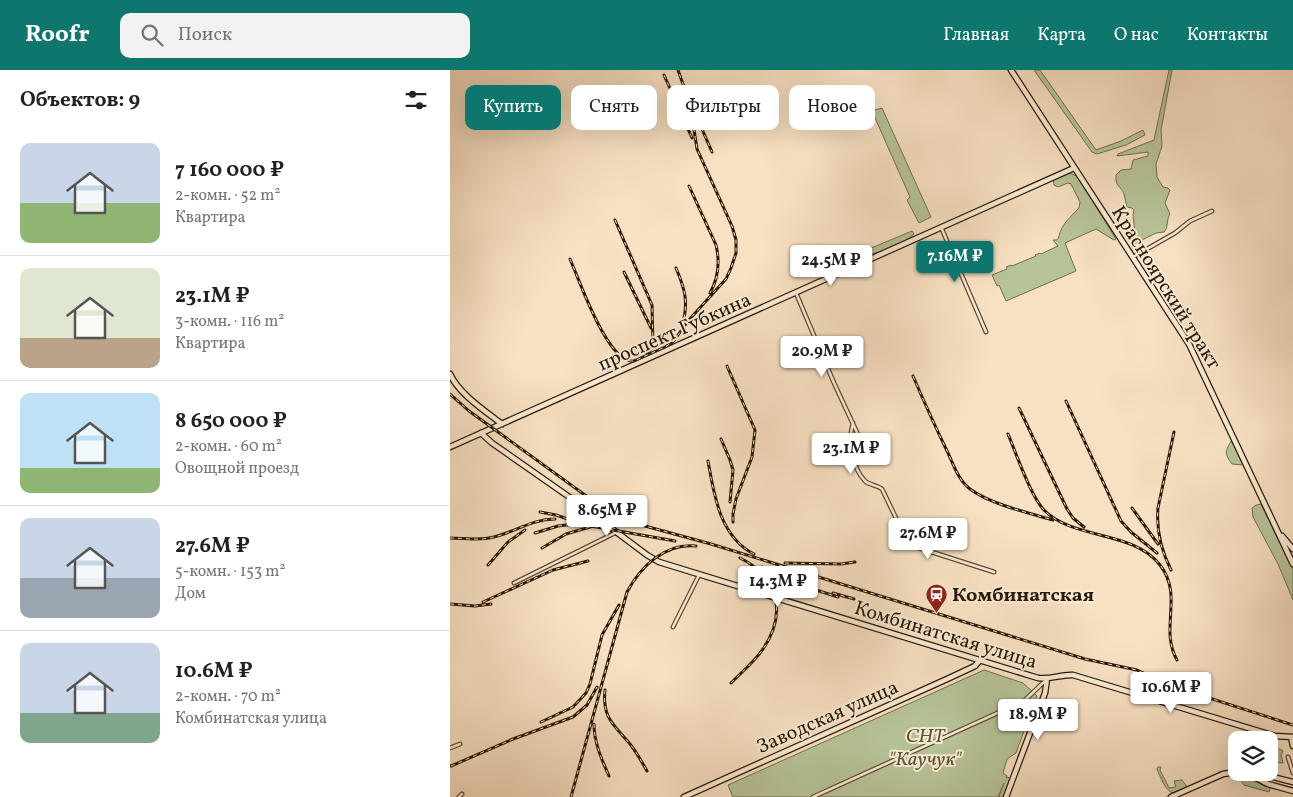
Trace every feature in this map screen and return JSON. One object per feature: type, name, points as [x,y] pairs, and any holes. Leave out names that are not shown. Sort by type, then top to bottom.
[{"type":"main road","name":"Красноярский тракт","points":[[1011,70],[1196,356],[1278,531]]},
{"type":"main road","points":[[1062,173],[1068,167],[1067,156]]},
{"type":"main road","name":"проспект Губкина","points":[[450,447],[1074,168]]},
{"type":"main road","points":[[1062,173],[1072,172],[1081,178]]},
{"type":"main road","points":[[450,374],[459,388],[484,412],[502,424]]},
{"type":"main road","name":"Комбинатская улица","points":[[481,434],[655,561],[1038,678],[1047,679],[1064,674],[1074,674],[1265,733],[1281,737],[1292,737]]},
{"type":"main road","points":[[1278,531],[1293,549]]},
{"type":"main road","points":[[1278,531],[1293,564]]},
{"type":"main road","name":"Заводская улица","points":[[684,797],[976,666],[980,660]]},
{"type":"main road","points":[[1006,797],[1045,693],[1047,679]]},
{"type":"main road","points":[[1292,737],[1293,746]]},
{"type":"main road","points":[[1171,797],[1228,773]]},
{"type":"main road","points":[[1278,778],[1293,782]]},
{"type":"main road","points":[[1261,781],[1293,791]]},
{"type":"street","points":[[1133,258],[1175,233],[1190,221],[1212,211]]},
{"type":"street","points":[[941,227],[986,332]]},
{"type":"street","points":[[796,292],[834,383],[867,454]]},
{"type":"street","points":[[853,423],[852,452],[859,471],[867,483],[882,489],[908,543],[994,572]]},
{"type":"street","points":[[514,583],[616,532]]},
{"type":"street","points":[[673,628],[700,574]]},
{"type":"street","points":[[813,797],[1024,701],[1047,679]]},
{"type":"street","points":[[450,748],[460,744]]},
{"type":"street","points":[[1288,757],[1293,774]]},
{"type":"street","points":[[459,797],[462,794]]},
{"type":"green space","points":[[1034,70],[1040,70],[1096,150],[1121,141],[1143,130],[1145,135],[1126,145],[1097,154],[1092,152]]},
{"type":"green space","points":[[1169,70],[1172,70],[1161,130],[1162,146],[1156,164],[1157,177],[1163,187],[1170,190],[1165,203],[1170,214],[1164,232],[1156,233],[1134,244],[1128,238],[1135,234],[1134,210],[1127,207],[1123,191],[1116,182],[1116,175],[1121,170],[1131,169],[1133,160],[1148,156],[1148,152],[1117,156],[1154,140]]},
{"type":"green space","points":[[882,108],[931,217],[919,223],[907,200],[910,197],[875,118],[875,110]]},
{"type":"green space","points":[[1069,173],[1077,176],[1116,239],[1114,240],[1096,229],[1065,243],[1076,271],[1006,301],[992,275],[1007,269],[1006,267],[1058,246],[1053,240],[1057,240],[1063,226],[1079,208],[1080,202],[1071,184],[1068,183],[1058,187],[1054,185],[1053,179]]},
{"type":"green space","points":[[912,231],[914,234],[903,242],[862,258],[852,264],[847,262],[852,256]]},
{"type":"green space","points":[[1232,440],[1243,465],[1232,464],[1228,457],[1227,450]]},
{"type":"green space","points":[[1261,504],[1293,570],[1293,600],[1278,564],[1253,517],[1252,508]]},
{"type":"green space","name":"СНТ \"Каучук\"","points":[[984,670],[1023,683],[1037,696],[1016,753],[1007,759],[1003,773],[1007,776],[1006,778],[1008,777],[1011,780],[1004,797],[999,797],[1004,783],[998,797],[733,797],[728,785]]},
{"type":"green space","points":[[1278,748],[1283,751],[1281,755],[1283,763],[1278,762]]},
{"type":"green space","points":[[1161,767],[1160,770],[1169,788],[1176,787],[1174,781],[1182,780],[1187,787],[1172,793],[1163,782],[1157,769]]},
{"type":"green space","points":[[1242,781],[1259,781],[1271,786],[1269,792],[1244,785]]},
{"type":"railway","points":[[570,259],[587,301],[605,336],[614,350],[624,359],[634,361],[673,342],[688,321],[726,279],[736,253],[736,240],[732,226],[697,149],[690,104],[678,70]]},
{"type":"railway","points":[[664,75],[692,138]]},
{"type":"railway","points":[[702,130],[712,152]]},
{"type":"railway","points":[[689,186],[716,245],[717,275],[710,293]]},
{"type":"railway","points":[[615,220],[652,305],[653,347],[647,354]]},
{"type":"railway","points":[[676,268],[682,283],[686,303],[682,326]]},
{"type":"railway","points":[[624,272],[651,328]]},
{"type":"railway","points":[[727,366],[755,430],[752,457],[736,499],[733,522]]},
{"type":"railway","points":[[913,376],[955,468],[966,486],[999,504],[1053,520]]},
{"type":"railway","points":[[450,394],[469,411],[596,503],[624,518],[645,526],[711,544],[1085,659],[1137,670],[1166,684],[1293,725]]},
{"type":"railway","points":[[1066,401],[1121,521],[1131,532],[1157,553]]},
{"type":"railway","points":[[1019,408],[1067,509],[1073,518],[1084,527]]},
{"type":"railway","points":[[1171,570],[1160,540],[1158,508],[1174,432]]},
{"type":"railway","points":[[1008,434],[1029,485],[1044,510],[1056,520],[1071,526],[1135,546],[1160,565],[1167,577],[1170,588],[1170,636],[1177,660]]},
{"type":"railway","points":[[721,439],[733,470],[730,502]]},
{"type":"railway","points":[[708,461],[720,514],[733,537],[754,554]]},
{"type":"railway","points":[[1132,508],[1158,544]]},
{"type":"railway","points":[[540,512],[556,515],[585,525],[675,541]]},
{"type":"railway","points":[[450,538],[489,538],[502,535],[531,523],[555,519]]},
{"type":"railway","points":[[535,533],[558,526],[575,524]]},
{"type":"railway","points":[[542,548],[566,534],[590,527]]},
{"type":"railway","points":[[488,565],[508,542],[525,530]]},
{"type":"railway","points":[[571,797],[627,592],[639,573],[655,558],[674,548],[696,546]]},
{"type":"railway","points":[[731,683],[763,649],[771,636],[777,610],[771,586],[763,575],[740,558]]},
{"type":"railway","points":[[483,602],[553,570],[588,561]]},
{"type":"railway","points":[[785,563],[841,564],[855,562]]},
{"type":"railway","points":[[762,567],[785,580],[838,597]]},
{"type":"railway","points":[[833,593],[854,599]]},
{"type":"railway","points":[[450,604],[475,606],[491,604]]},
{"type":"railway","points":[[541,722],[573,707],[586,693],[602,635],[619,605]]},
{"type":"railway","points":[[451,766],[513,739],[573,717],[587,705],[597,687]]},
{"type":"railway","points":[[605,690],[605,708],[610,720],[633,747],[647,771]]},
{"type":"railway","points":[[594,724],[597,745],[609,776]]},
{"type":"place","name":"Комбинатская","points":[[936,613]]}]
